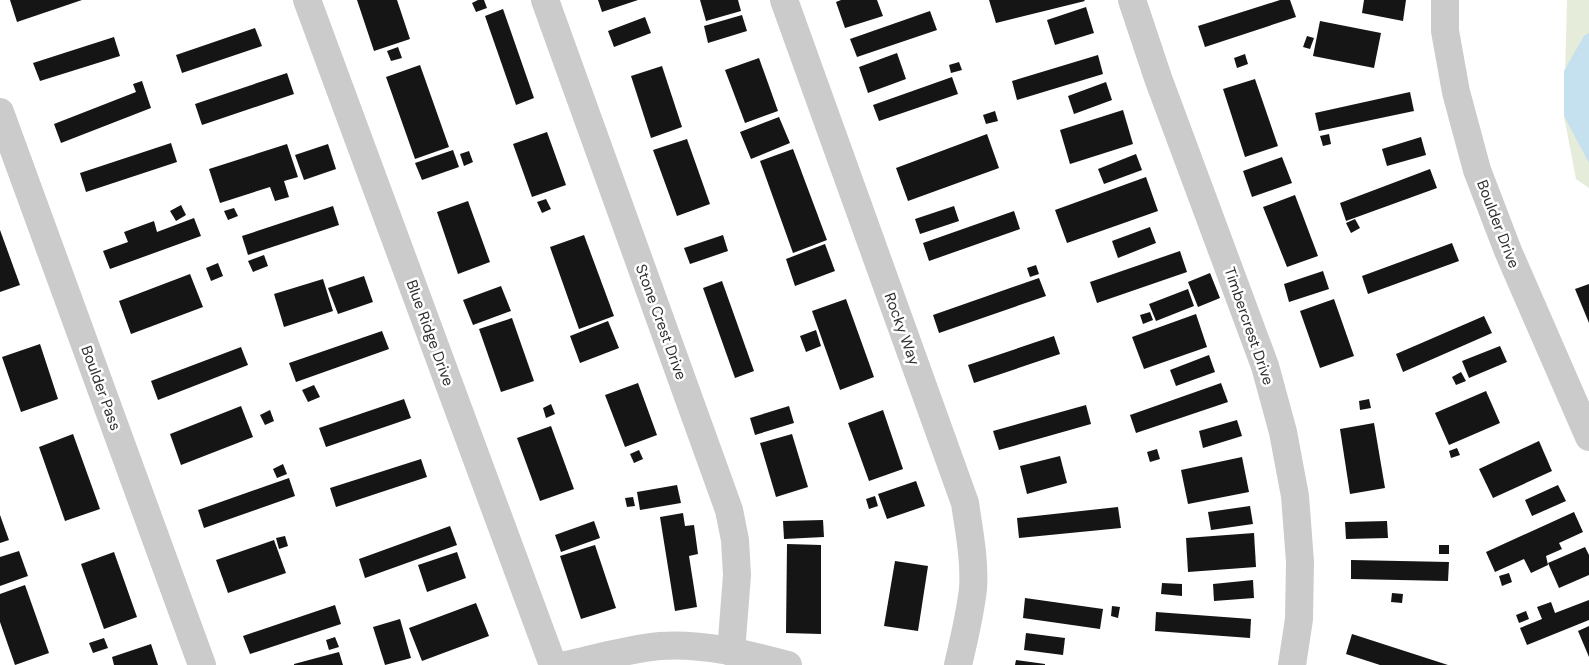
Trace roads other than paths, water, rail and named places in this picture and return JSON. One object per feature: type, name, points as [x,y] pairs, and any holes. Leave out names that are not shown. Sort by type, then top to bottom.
[{"type":"street","name":"Blue Ridge Drive","points":[[307,0],[553,665]]},
{"type":"street","name":"Stone Crest Drive","points":[[545,0],[729,510],[735,540],[737,576],[731,652]]},
{"type":"street","name":"Rocky Way","points":[[784,0],[965,503],[972,546],[973,588],[958,665]]},
{"type":"street","name":"Timbercrest Drive","points":[[1132,0],[1158,78],[1265,366],[1283,432],[1296,496],[1300,562],[1298,619],[1292,665]]},
{"type":"street","name":"Boulder Drive","points":[[1446,0],[1445,31],[1451,66],[1477,170],[1508,251],[1589,437]]},
{"type":"street","name":"Boulder Pass","points":[[0,112],[202,665]]},
{"type":"street","points":[[566,665],[659,646],[695,647],[749,654],[788,665]]},
{"type":"water","points":[[1589,33],[1589,163],[1564,116],[1564,71],[1584,36]]}]
